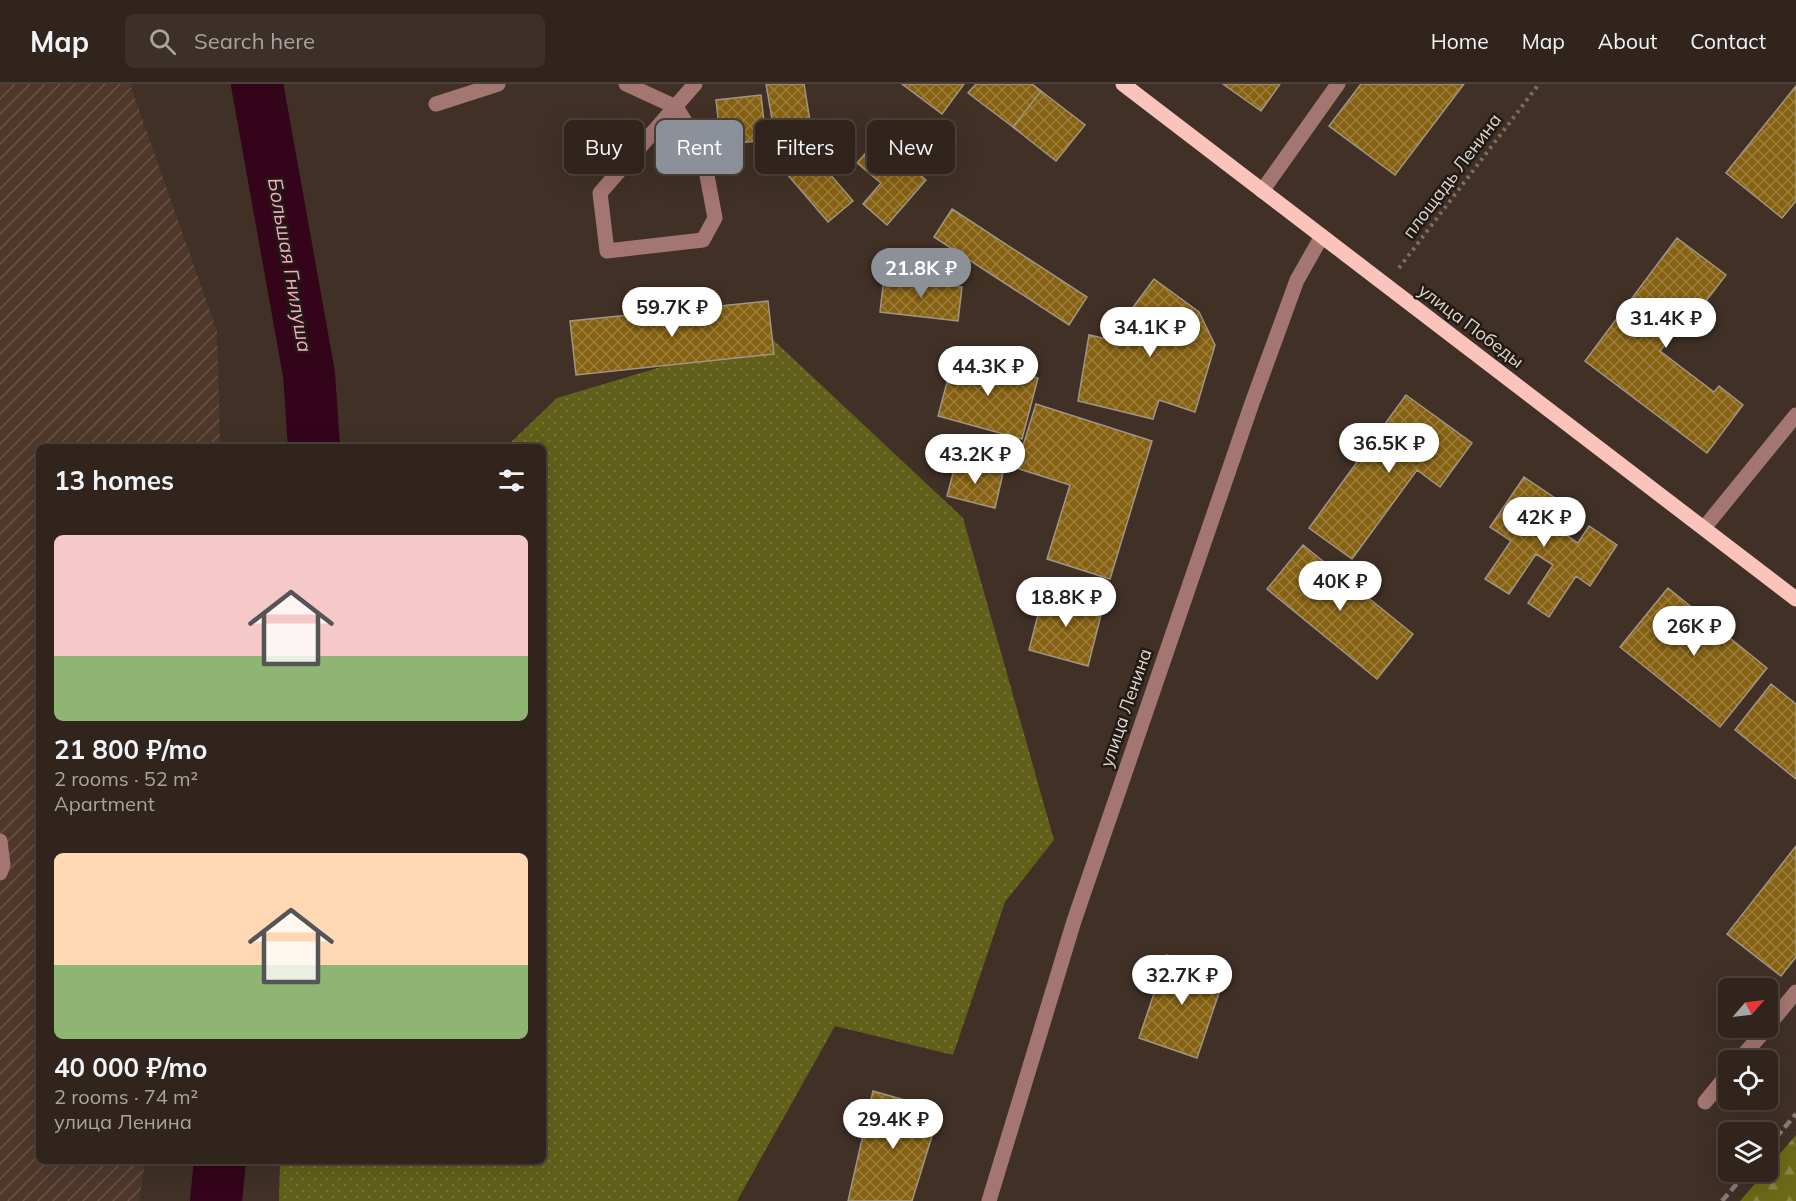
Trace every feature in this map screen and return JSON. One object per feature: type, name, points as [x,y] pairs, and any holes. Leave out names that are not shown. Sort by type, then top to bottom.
[{"type":"main road","name":"улица Победы","points":[[1123,84],[1796,599]]},
{"type":"street","points":[[435,104],[498,84]]},
{"type":"street","points":[[626,84],[676,107],[702,149],[715,218],[703,240],[608,251],[600,193],[676,107],[695,84]]},
{"type":"street","points":[[1262,191],[1338,84]]},
{"type":"street","name":"улица Ленина","points":[[989,1201],[1074,921],[1248,414],[1297,280],[1322,236]]},
{"type":"street","points":[[1704,528],[1796,415]]},
{"type":"street","points":[[0,841],[3,865],[0,873]]},
{"type":"street","points":[[1778,1014],[1796,992]]},
{"type":"street","points":[[1747,1050],[1758,1038]]},
{"type":"street","points":[[1705,1102],[1718,1086]]},
{"type":"path","name":"площадь Ленина","points":[[1386,285],[1539,84]]},
{"type":"shaded area","points":[[0,84],[130,84],[217,331],[220,444],[36,444],[36,1164],[145,1164],[139,1201],[0,1201]]},
{"type":"shaded area","points":[[768,335],[963,518],[1054,840],[1005,902],[953,1055],[835,1026],[737,1201],[279,1201],[280,1164],[546,1164],[546,444],[509,444],[557,398]]},
{"type":"green space","points":[[1796,1135],[1796,1201],[1740,1201],[1756,1182],[1778,1182],[1778,1156]]},
{"type":"building","points":[[766,84],[804,84],[810,120],[772,120]]},
{"type":"building","points":[[902,84],[964,84],[942,114]]},
{"type":"building","points":[[976,84],[1032,84],[1041,91],[1013,127],[968,93]]},
{"type":"building","points":[[1223,84],[1280,84],[1261,111]]},
{"type":"building","points":[[1361,84],[1464,84],[1395,175],[1329,126]]},
{"type":"building","points":[[1796,86],[1796,201],[1782,218],[1726,173]]},
{"type":"building","points":[[1041,91],[1085,125],[1056,161],[1013,127]]},
{"type":"building","points":[[761,95],[764,120],[755,120],[755,141],[743,143],[743,120],[718,120],[716,100]]},
{"type":"building","points":[[867,152],[867,171],[857,163]]},
{"type":"building","points":[[787,174],[830,174],[853,201],[828,222]]},
{"type":"building","points":[[870,174],[919,174],[926,180],[887,225],[863,204],[881,183]]},
{"type":"building","points":[[952,209],[1087,297],[1069,325],[934,237]]},
{"type":"building","points":[[1677,238],[1726,275],[1703,305],[1698,301],[1660,351],[1714,392],[1719,386],[1743,405],[1707,453],[1585,361]]},
{"type":"building","points":[[884,277],[962,287],[958,321],[880,312]]},
{"type":"building","points":[[1154,279],[1199,312],[1215,345],[1195,412],[1159,400],[1153,419],[1078,401],[1089,335],[1130,344],[1130,327],[1122,322]]},
{"type":"building","points":[[768,301],[774,354],[576,375],[570,321]]},
{"type":"building","points":[[954,356],[1038,378],[1022,439],[938,416]]},
{"type":"building","points":[[1406,395],[1472,443],[1440,487],[1417,470],[1352,559],[1309,528]]},
{"type":"building","points":[[1036,404],[1152,441],[1110,579],[1047,559],[1070,485],[1016,468]]},
{"type":"building","points":[[956,462],[1003,473],[995,508],[947,496]]},
{"type":"building","points":[[1524,477],[1558,500],[1544,520],[1578,543],[1589,526],[1617,545],[1590,586],[1576,576],[1549,617],[1528,603],[1553,565],[1536,554],[1509,594],[1485,579],[1511,541],[1490,527]]},
{"type":"building","points":[[1303,545],[1413,634],[1377,679],[1267,589]]},
{"type":"building","points":[[1668,588],[1767,668],[1720,727],[1620,647]]},
{"type":"building","points":[[1044,591],[1103,607],[1088,666],[1029,650]]},
{"type":"building","points":[[1771,684],[1796,704],[1796,779],[1735,730]]},
{"type":"building","points":[[1796,846],[1796,957],[1781,976],[1727,934]]},
{"type":"building","points":[[1167,955],[1225,975],[1197,1058],[1139,1038]]},
{"type":"building","points":[[873,1091],[940,1110],[912,1201],[848,1201]]},
{"type":"waterway","name":"Большая Гнилуша","points":[[257,84],[309,374],[314,444]]},
{"type":"waterway","name":"Большая Гнилуша","points":[[216,1201],[220,1164]]},
{"type":"railway","points":[[1778,1135],[1796,1114]]},
{"type":"railway","points":[[1722,1201],[1738,1182]]}]
